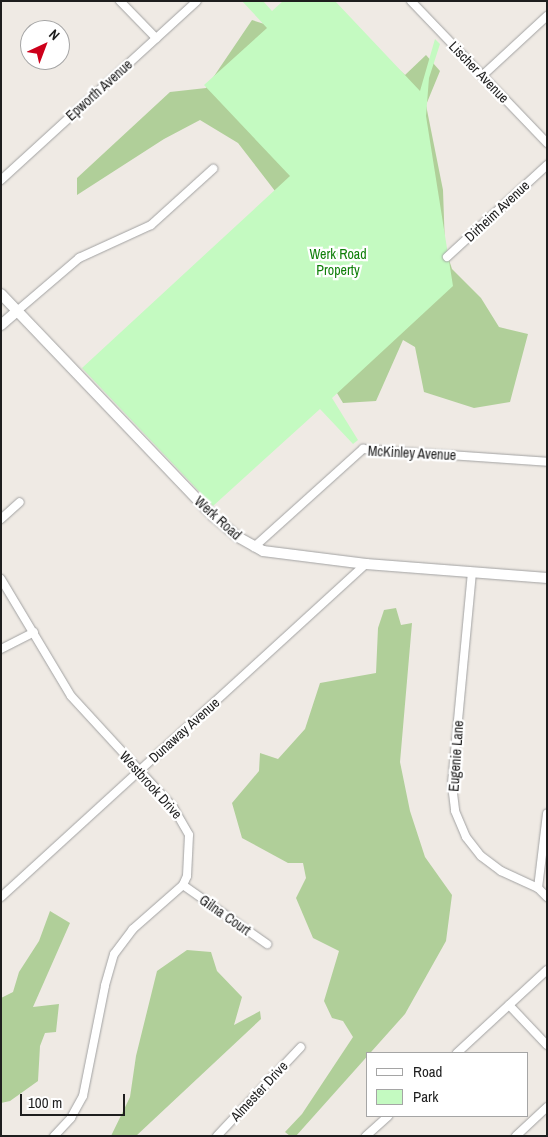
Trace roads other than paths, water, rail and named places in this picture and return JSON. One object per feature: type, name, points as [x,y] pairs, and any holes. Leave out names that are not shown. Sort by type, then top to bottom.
[{"type":"street","points":[[120,1],[156,38]]},
{"type":"street","name":"Epworth Avenue","points":[[1,180],[197,1]]},
{"type":"street","name":"Lischer Avenue","points":[[411,1],[547,143]]},
{"type":"street","points":[[483,76],[547,16]]},
{"type":"street","name":"Dirheim Avenue","points":[[447,256],[547,165]]},
{"type":"street","points":[[1,325],[79,258],[151,225],[213,169]]},
{"type":"street","name":"Werk Road","points":[[1,294],[213,516],[254,547],[283,555],[366,564],[547,578]]},
{"type":"street","name":"McKinley Avenue","points":[[254,547],[363,449],[547,462]]},
{"type":"street","points":[[1,519],[20,502]]},
{"type":"street","name":"Dunaway Avenue","points":[[1,896],[366,564]]},
{"type":"street","name":"Eugenie Lane","points":[[472,572],[452,785],[455,811],[466,837],[481,856],[502,871],[538,888],[547,896]]},
{"type":"street","name":"Westbrook Drive","points":[[1,579],[71,696],[140,771],[186,825],[190,844],[187,876],[183,885]]},
{"type":"street","points":[[1,649],[34,632]]},
{"type":"street","points":[[538,888],[547,814]]},
{"type":"street","points":[[54,1136],[71,1118],[83,1096],[104,986],[114,954],[134,929],[183,885]]},
{"type":"street","name":"Gilna Court","points":[[183,885],[267,944]]},
{"type":"street","points":[[458,1052],[547,970]]},
{"type":"street","points":[[510,1005],[547,1045]]},
{"type":"street","name":"Almester Drive","points":[[217,1136],[301,1046]]},
{"type":"street","points":[[516,1136],[547,1108]]},
{"type":"street","points":[[366,1136],[387,1117]]},
{"type":"park label","name":"Werk Road Property","points":[[338,262]]}]
